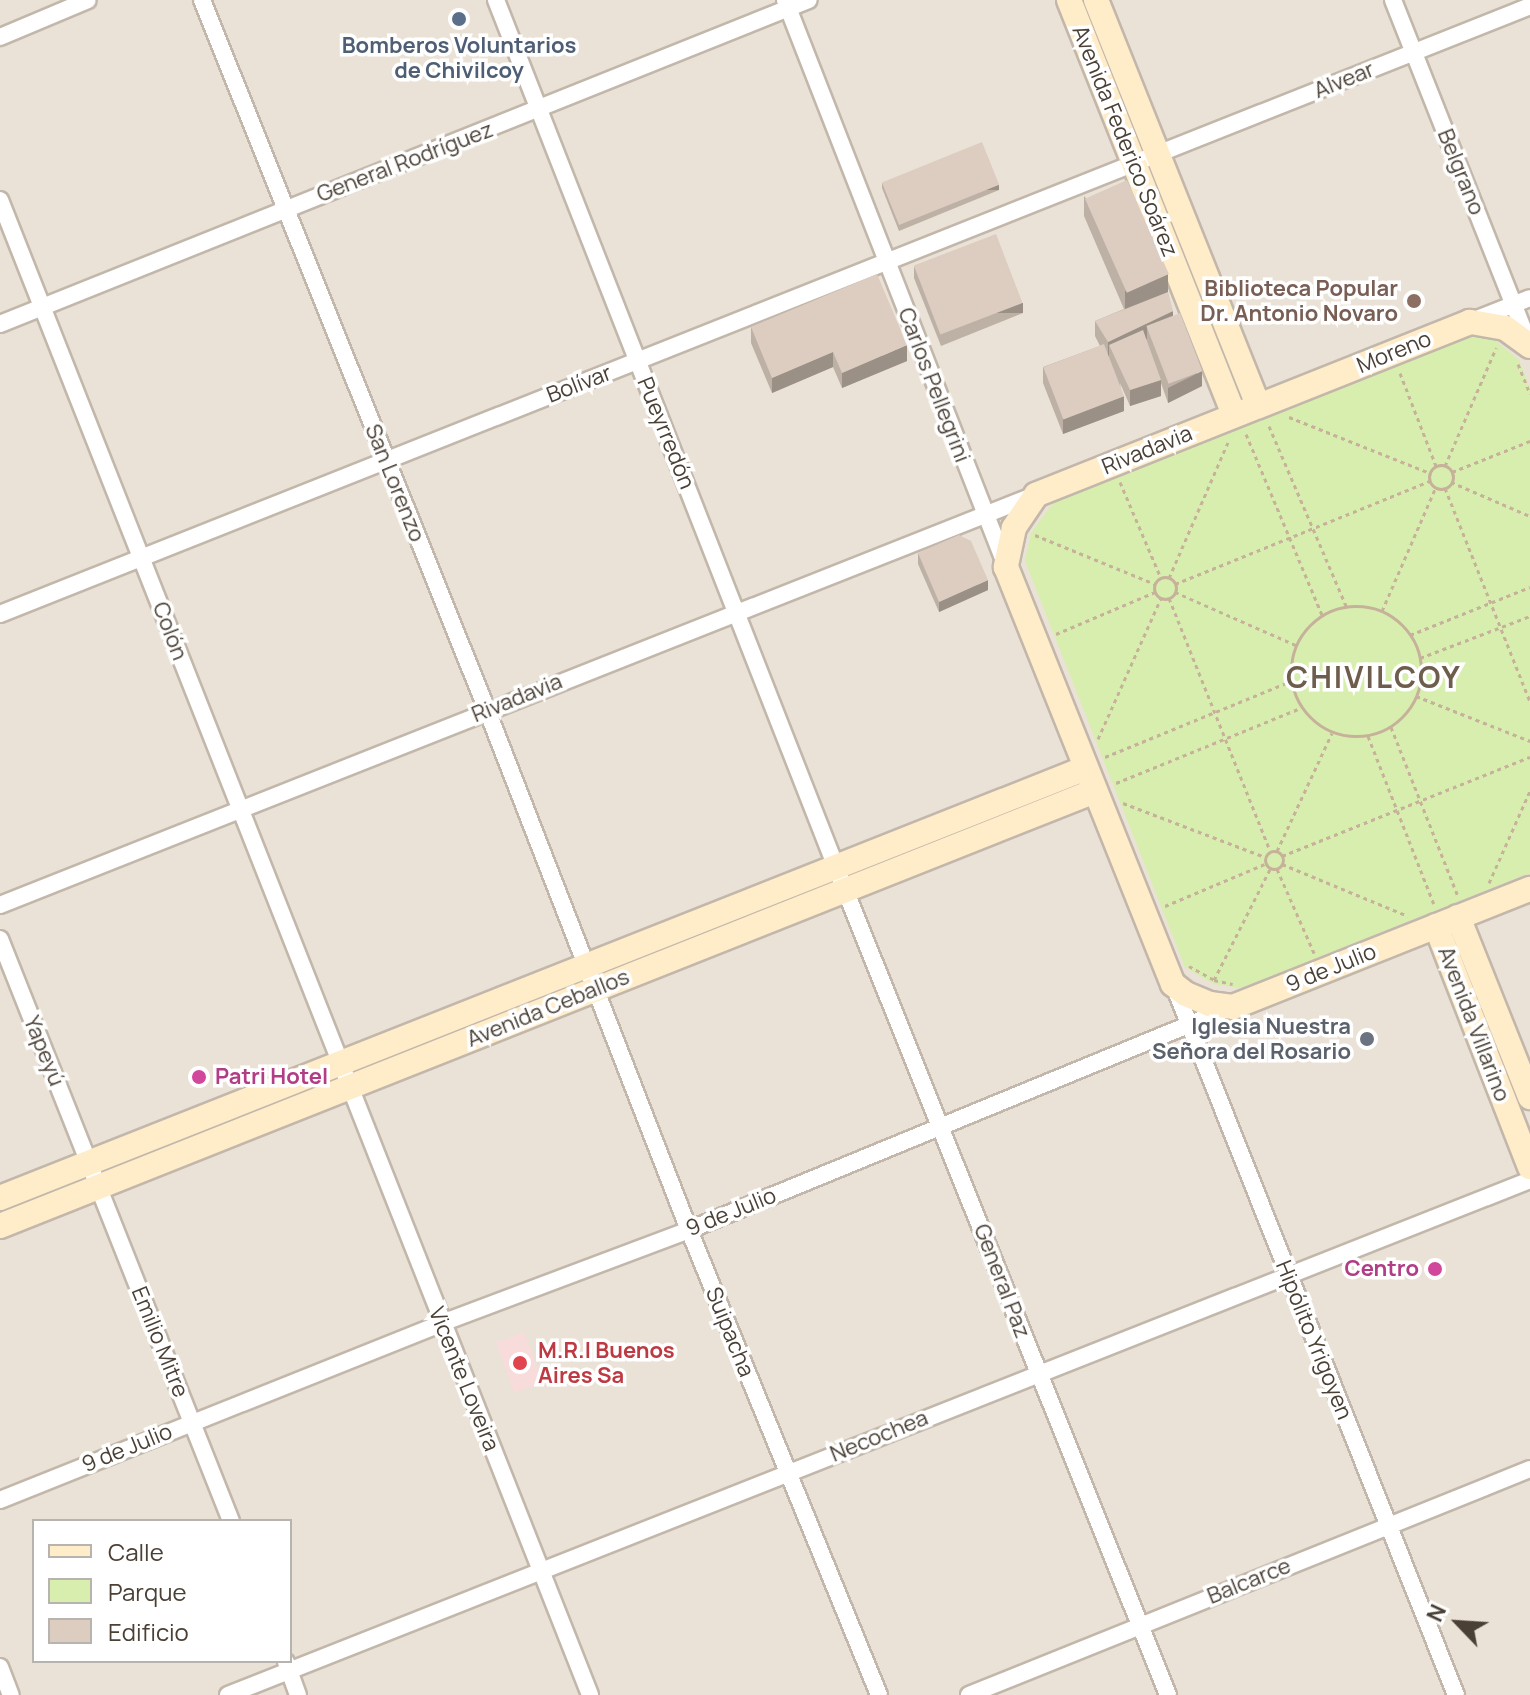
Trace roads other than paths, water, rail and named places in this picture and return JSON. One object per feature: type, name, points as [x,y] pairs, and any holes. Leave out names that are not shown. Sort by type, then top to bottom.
[{"type":"main road","name":"Avenida Federico Soárez","points":[[1069,0],[1239,428]]},
{"type":"main road","name":"Avenida Federico Soárez","points":[[1096,0],[1268,416]]},
{"type":"main road","name":"Moreno","points":[[1268,416],[1470,322]]},
{"type":"main road","points":[[1470,322],[1505,328],[1524,349]]},
{"type":"main road","name":"Rivadavia","points":[[1036,495],[1268,416]]},
{"type":"main road","points":[[1006,567],[1014,528],[1036,495]]},
{"type":"main road","name":"Carlos Pellegrini","points":[[1006,567],[1086,768]]},
{"type":"main road","name":"Hipólito Yrigoyen","points":[[1086,768],[1105,787],[1181,975]]},
{"type":"main road","name":"Avenida Ceballos","points":[[0,1226],[349,1087],[836,867],[1086,768]]},
{"type":"main road","name":"Avenida Ceballos","points":[[0,1198],[340,1062],[846,890],[1105,787]]},
{"type":"main road","name":"9 de Julio","points":[[1235,996],[1447,912],[1530,889]]},
{"type":"main road","name":"Avenida Villarino","points":[[1447,912],[1530,1097]]},
{"type":"main road","name":"Avenida Villarino","points":[[1447,912],[1530,1167]]},
{"type":"main road","points":[[1181,975],[1199,1000],[1235,996]]},
{"type":"street","points":[[0,37],[88,0]]},
{"type":"street","name":"San Lorenzo","points":[[202,0],[487,710],[590,978]]},
{"type":"street","name":"Pueyrredón","points":[[496,0],[836,867]]},
{"type":"street","name":"General Rodríguez","points":[[0,324],[540,109],[786,4],[809,0]]},
{"type":"street","name":"Belgrano","points":[[1393,0],[1514,304],[1524,349]]},
{"type":"street","name":"Carlos Pellegrini","points":[[786,4],[1006,567]]},
{"type":"street","name":"Alvear","points":[[1158,154],[1530,6]]},
{"type":"street","name":"Bolívar","points":[[0,614],[1158,154]]},
{"type":"street","name":"Colón","points":[[0,200],[340,1062]]},
{"type":"street","name":"Moreno","points":[[1470,322],[1530,298]]},
{"type":"street","name":"Rivadavia","points":[[0,905],[1036,495]]},
{"type":"street","name":"General Paz","points":[[836,867],[1168,1695]]},
{"type":"street","name":"Yapeyú","points":[[0,939],[89,1163]]},
{"type":"street","name":"Hipólito Yrigoyen","points":[[1181,975],[1189,1026],[1456,1695]]},
{"type":"street","name":"Suipacha","points":[[590,978],[879,1695]]},
{"type":"street","name":"9 de Julio","points":[[0,1500],[442,1323],[689,1230],[1189,1026],[1235,996]]},
{"type":"street","name":"Vicente Loveira","points":[[340,1062],[590,1695]]},
{"type":"street","name":"Emilio Mitre","points":[[89,1163],[230,1519]]},
{"type":"street","name":"Necochea","points":[[228,1695],[287,1666],[541,1573],[1530,1180]]},
{"type":"street","name":"Balcarce","points":[[969,1695],[1530,1469]]},
{"type":"street","points":[[287,1666],[298,1695]]},
{"type":"street","points":[[0,1667],[11,1695]]},
{"type":"place","name":"Bomberos Voluntarios de Chivilcoy","points":[[459,19]]},
{"type":"place","name":"Biblioteca Popular Dr. Antonio Novaro","points":[[1414,301]]},
{"type":"place","name":"Iglesia Nuestra Señora del Rosario","points":[[1367,1039]]},
{"type":"place","name":"Patri Hotel","points":[[199,1077]]},
{"type":"place","name":"Centro","points":[[1435,1269]]},
{"type":"place","name":"M.R.I Buenos Aires Sa","points":[[520,1363]]},
{"type":"district","name":"CHIVILCOY","points":[[1374,677]]}]
